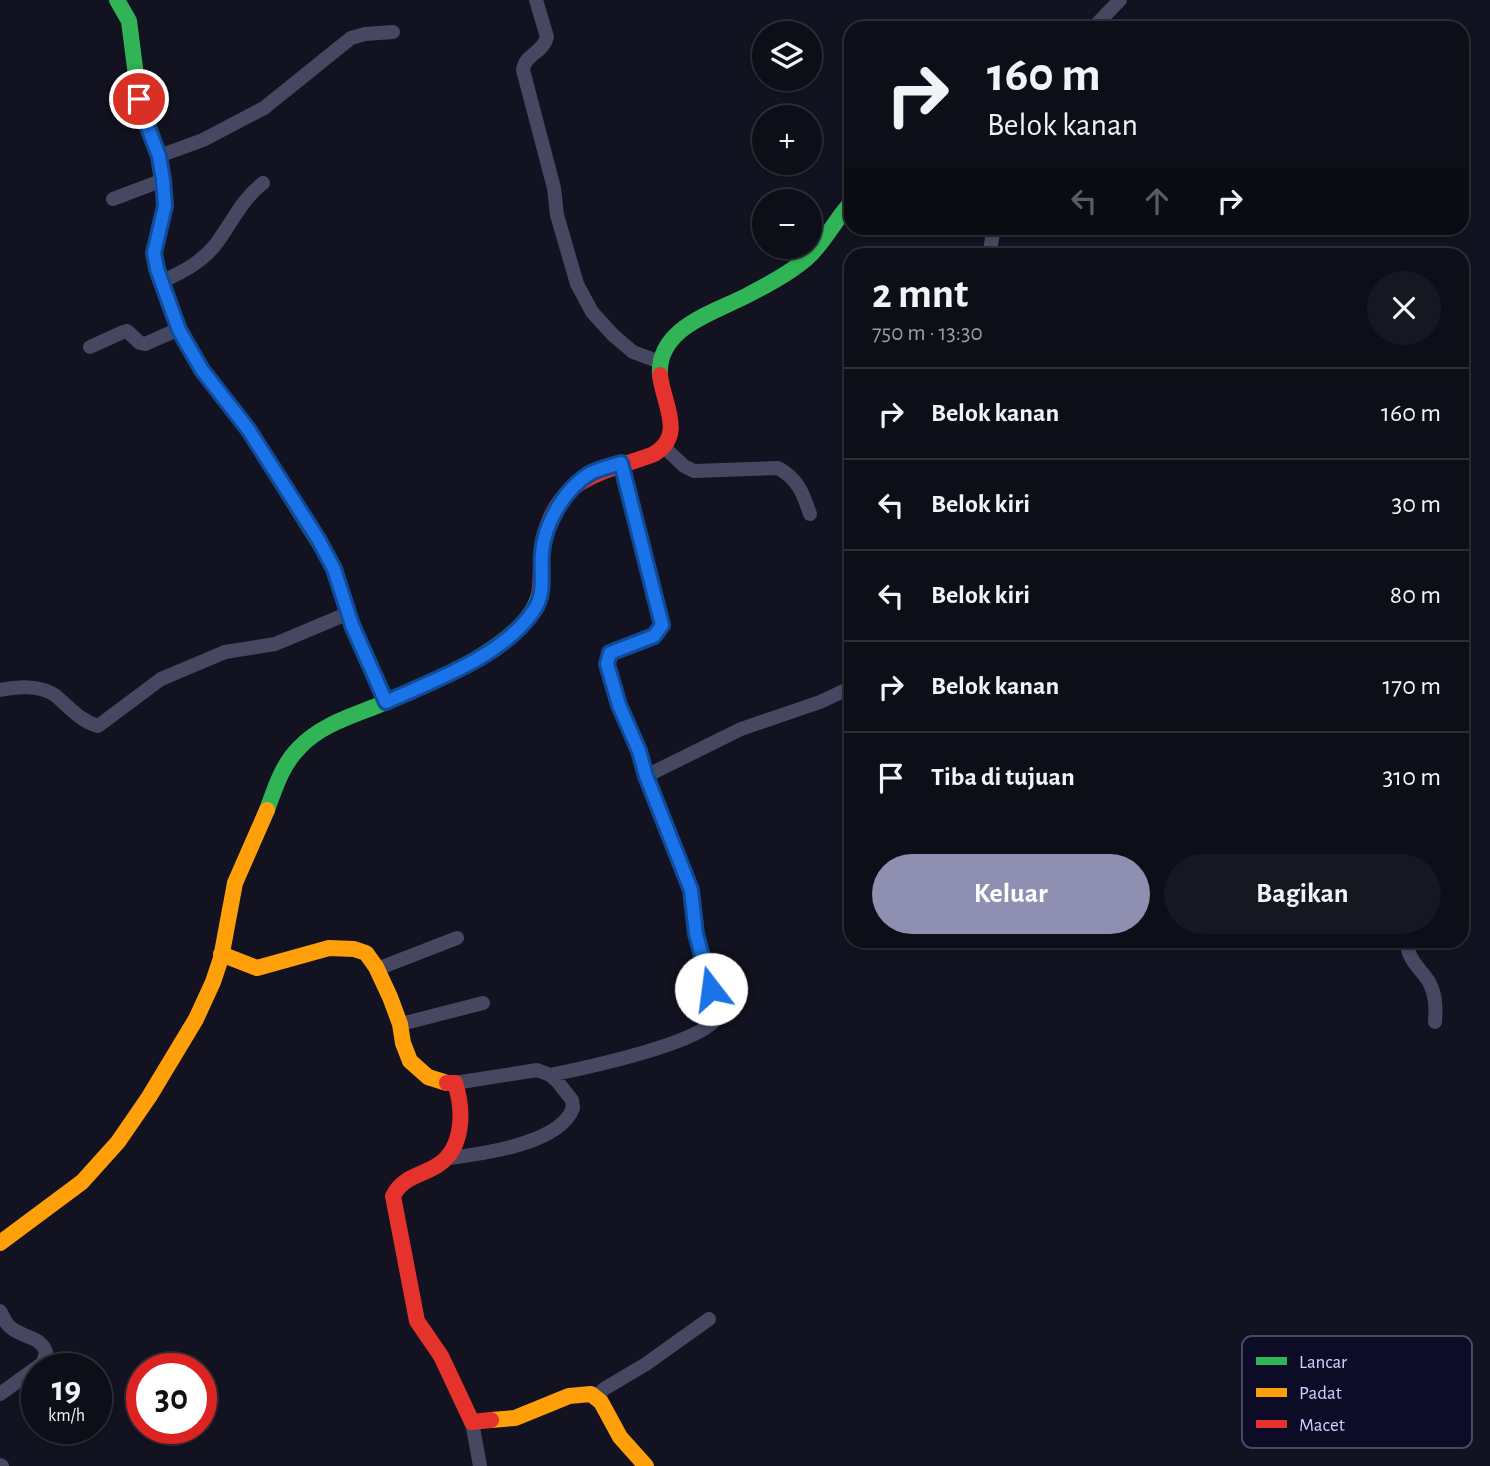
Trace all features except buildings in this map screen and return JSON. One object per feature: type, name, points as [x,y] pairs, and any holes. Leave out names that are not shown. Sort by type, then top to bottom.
[{"type":"street","points":[[117,0],[129,21],[139,99],[159,156],[165,206],[154,253],[179,330],[202,370],[248,429],[298,505],[334,569],[349,614],[386,702]]},
{"type":"street","points":[[536,0],[547,37],[541,48],[527,58],[523,70],[554,188],[557,215],[577,284],[592,312],[613,335],[634,352],[660,362]]},
{"type":"street","points":[[1100,21],[1120,0]]},
{"type":"street","points":[[159,156],[203,140],[264,108],[351,38],[393,32]]},
{"type":"street","points":[[113,199],[163,180]]},
{"type":"street","points":[[162,282],[189,269],[208,253],[228,228],[238,208],[263,183]]},
{"type":"street","points":[[0,1243],[81,1183],[114,1148],[131,1127],[196,1020],[224,955],[239,874],[289,760],[312,736],[470,664],[518,629],[540,600],[543,544],[558,509],[576,484],[592,473],[655,456],[666,449],[671,423],[660,379],[660,362],[668,345],[690,324],[739,300],[805,261],[825,240],[844,213]]},
{"type":"street","points":[[90,347],[123,332],[130,333],[140,343],[145,344],[179,330]]},
{"type":"street","points":[[666,449],[684,466],[694,471],[778,468],[797,482],[810,514]]},
{"type":"street","points":[[551,1075],[626,1059],[697,1034],[709,1027],[717,1017],[696,934],[691,890],[619,705],[607,660],[614,651],[654,636],[662,625],[621,463]]},
{"type":"street","points":[[0,690],[22,687],[49,692],[79,717],[98,726],[161,679],[225,652],[275,644],[349,614]]},
{"type":"street","points":[[646,776],[741,729],[810,706],[844,691]]},
{"type":"street","points":[[377,969],[457,938]]},
{"type":"street","points":[[224,955],[252,967],[263,967],[329,948],[354,949],[366,953],[377,969],[401,1024],[404,1045],[416,1069],[432,1080],[455,1083],[537,1070],[551,1075],[568,1094],[573,1105],[572,1113],[558,1128],[547,1134],[491,1153],[449,1158]]},
{"type":"street","points":[[1408,948],[1411,958],[1433,990],[1436,1003],[1435,1021]]},
{"type":"street","points":[[401,1024],[483,1003]]},
{"type":"street","points":[[455,1083],[461,1113],[456,1147],[449,1158],[439,1165],[406,1180],[395,1191],[393,1202],[417,1321],[440,1356],[472,1422],[480,1466]]},
{"type":"street","points":[[0,1311],[7,1325],[40,1342],[46,1352],[43,1363],[0,1394]]},
{"type":"street","points":[[596,1397],[709,1319]]},
{"type":"street","points":[[472,1422],[515,1418],[569,1396],[585,1394],[596,1397],[610,1415],[620,1437],[646,1466]]},
{"type":"traffic: fast","points":[[117,0],[129,21],[139,99],[159,156],[165,206],[154,253],[157,269],[179,329],[202,370],[248,429],[326,554]]},
{"type":"traffic: fast","points":[[660,375],[661,359],[677,334],[689,324],[762,288],[799,264],[812,253],[844,212]]},
{"type":"traffic: fast","points":[[267,810],[284,769],[308,740],[339,721],[425,685],[473,661],[516,630],[531,613],[539,595]]},
{"type":"traffic: slow","points":[[0,1243],[82,1182],[118,1142],[149,1097],[196,1019],[213,982],[221,958],[235,883],[267,810]]},
{"type":"traffic: slow","points":[[221,954],[257,968],[329,948],[354,949],[366,953],[390,997],[410,1061],[428,1077],[447,1083]]},
{"type":"traffic: slow","points":[[491,1420],[515,1418],[569,1396],[591,1394],[601,1402],[620,1437],[646,1466]]},
{"type":"traffic: jam","points":[[539,595],[543,542],[559,503],[584,480],[654,454],[669,438],[670,418],[660,375]]},
{"type":"traffic: jam","points":[[326,554],[334,569],[352,625],[386,702]]},
{"type":"traffic: jam","points":[[447,1083],[455,1083],[460,1105],[460,1128],[453,1149],[438,1165],[402,1184],[393,1196],[417,1321],[441,1356],[472,1422],[491,1420]]},
{"type":"route","points":[[139,99],[159,156],[163,180],[165,206],[154,253],[179,330],[202,370],[248,429],[318,539],[334,569],[352,625],[386,702],[470,664],[518,629],[540,600],[543,544],[551,520],[576,484],[592,473],[621,463],[662,625],[654,636],[610,653],[607,664],[619,705],[635,739],[646,776],[691,890],[693,920],[711,989]]}]
